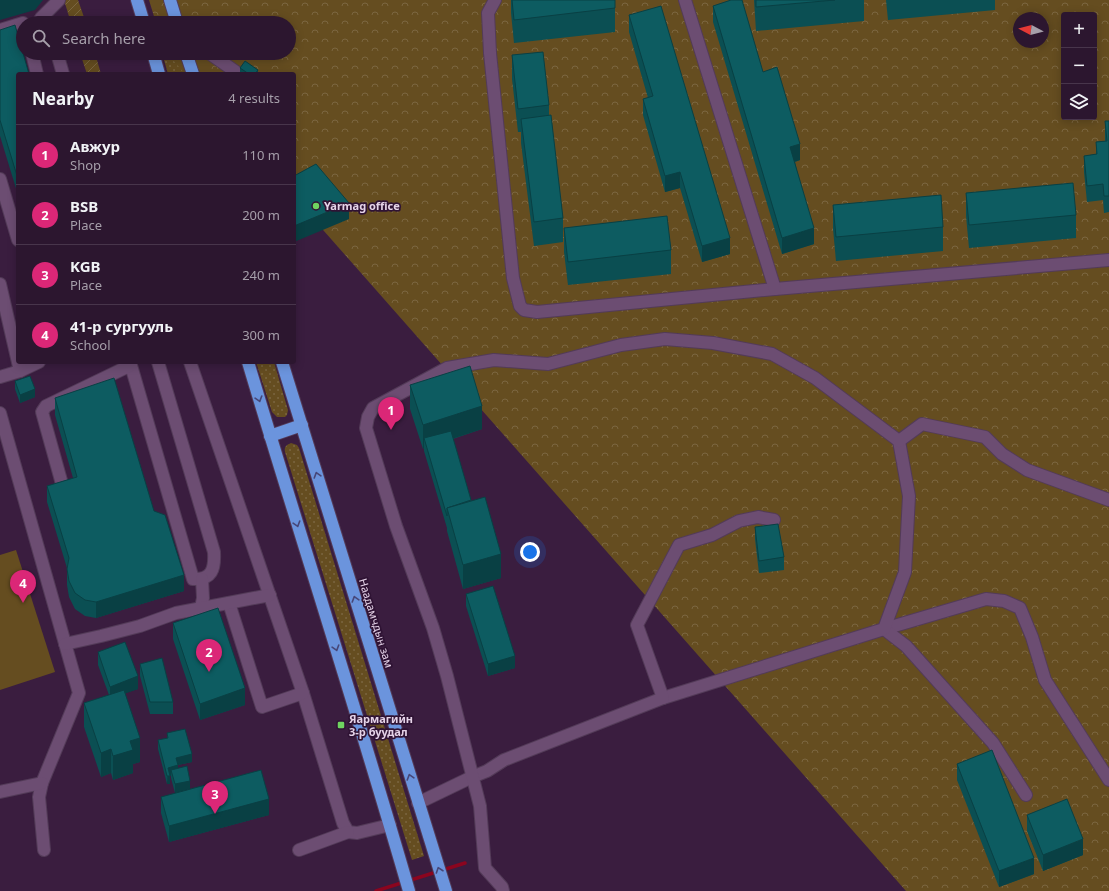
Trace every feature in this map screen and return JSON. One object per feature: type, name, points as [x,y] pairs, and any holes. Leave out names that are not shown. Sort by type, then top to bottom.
[{"type":"highway","points":[[137,0],[142,16]]},
{"type":"highway","points":[[170,0],[175,16]]},
{"type":"highway","points":[[155,60],[158,72]]},
{"type":"highway","points":[[188,60],[192,72]]},
{"type":"highway","points":[[249,364],[409,891]]},
{"type":"highway","name":"Наадамчдын зам","points":[[283,364],[445,888]]},
{"type":"highway","points":[[270,436],[302,425]]},
{"type":"street","points":[[45,16],[59,0]]},
{"type":"street","points":[[495,0],[488,13],[490,52],[513,278],[520,306],[524,310],[537,312],[775,289],[1109,260]]},
{"type":"street","points":[[685,0],[775,289]]},
{"type":"street","points":[[0,30],[16,25]]},
{"type":"street","points":[[34,60],[37,72]]},
{"type":"street","points":[[59,60],[62,72]]},
{"type":"street","points":[[219,60],[236,72]]},
{"type":"street","points":[[0,180],[16,233]]},
{"type":"street","points":[[0,284],[16,354]]},
{"type":"street","points":[[503,891],[502,887],[485,868],[480,806],[447,676],[435,635],[396,526],[366,428],[368,417],[373,408],[447,368],[494,360],[548,364],[621,345],[665,339],[712,343],[772,354],[815,378],[900,441],[909,496],[905,572],[884,629]]},
{"type":"street","points":[[18,364],[20,371]]},
{"type":"street","points":[[0,377],[20,371],[35,364]]},
{"type":"street","points":[[62,484],[42,412],[46,406],[129,364]]},
{"type":"street","points":[[131,364],[193,579],[202,579],[210,574],[215,564],[214,552],[159,364]]},
{"type":"street","points":[[191,364],[303,693],[343,823],[348,832]]},
{"type":"street","points":[[0,412],[79,693],[42,782],[39,797],[44,850]]},
{"type":"street","points":[[900,441],[922,424],[986,437],[1002,454],[1027,470],[1109,500]]},
{"type":"street","points":[[663,698],[637,625],[679,545],[712,535],[739,521],[758,517],[774,520]]},
{"type":"street","points":[[201,608],[203,598],[202,579]]},
{"type":"street","points":[[65,644],[140,626],[176,613],[270,595]]},
{"type":"street","points":[[418,803],[487,771],[504,760],[663,698],[884,629],[986,599],[1004,601],[1020,608],[1032,637],[1046,680],[1109,780]]},
{"type":"street","points":[[228,603],[262,707],[303,693]]},
{"type":"street","points":[[884,629],[906,646],[993,743],[1026,796]]},
{"type":"street","points":[[0,792],[42,782]]},
{"type":"street","points":[[299,850],[348,832],[357,834],[390,825]]},
{"type":"green space","points":[[64,0],[78,0],[84,16],[69,16]]},
{"type":"green space","points":[[149,0],[1109,0],[1109,891],[906,891],[296,199],[296,72],[183,72],[173,60],[296,60],[296,16],[154,16]]},
{"type":"green space","points":[[82,60],[97,60],[100,72],[86,72]]},
{"type":"green space","points":[[164,60],[180,60],[183,72],[167,72]]},
{"type":"green space","points":[[257,364],[275,364],[288,410],[285,417],[277,417],[272,412]]},
{"type":"green space","points":[[291,443],[297,445],[299,448],[424,856],[412,860],[285,452],[286,446]]},
{"type":"green space","points":[[16,550],[55,672],[0,690],[0,555]]},
{"type":"building","points":[[512,0],[615,0],[615,8],[514,20]]},
{"type":"building","points":[[731,0],[742,0],[763,72],[777,67],[800,144],[790,147],[814,228],[782,238],[713,6]]},
{"type":"building","points":[[756,0],[835,0],[756,7]]},
{"type":"building","points":[[661,6],[730,238],[702,246],[680,172],[665,176],[643,99],[653,96],[629,15]]},
{"type":"building","points":[[15,25],[16,60],[25,60],[28,72],[16,72],[16,172],[0,120],[0,30]]},
{"type":"building","points":[[543,52],[549,105],[518,109],[512,55]]},
{"type":"building","points":[[245,61],[258,70],[256,72],[246,72],[240,68]]},
{"type":"building","points":[[551,115],[563,218],[534,222],[521,119]]},
{"type":"building","points":[[1105,121],[1109,121],[1109,196],[1104,196],[1103,184],[1087,186],[1084,156],[1097,154],[1096,142],[1107,141]]},
{"type":"building","points":[[316,164],[349,203],[296,225],[296,175]]},
{"type":"building","points":[[1073,183],[1076,215],[969,225],[966,193]]},
{"type":"building","points":[[941,195],[943,227],[836,237],[833,205]]},
{"type":"building","points":[[667,216],[671,250],[568,262],[564,228]]},
{"type":"building","points":[[470,366],[482,406],[423,425],[410,385]]},
{"type":"building","points":[[30,376],[35,389],[20,395],[15,381]]},
{"type":"building","points":[[114,378],[154,511],[165,515],[184,575],[96,602],[85,600],[75,593],[69,581],[67,569],[69,558],[47,486],[77,477],[55,398]]},
{"type":"building","points":[[451,431],[471,500],[447,508],[447,516],[424,438]]},
{"type":"building","points":[[485,497],[501,554],[463,565],[447,508]]},
{"type":"building","points":[[778,524],[784,557],[759,561],[755,527]]},
{"type":"building","points":[[493,586],[515,656],[488,664],[466,594]]},
{"type":"building","points":[[218,608],[245,688],[200,704],[173,623]]},
{"type":"building","points":[[125,642],[138,676],[110,687],[98,652]]},
{"type":"building","points":[[162,658],[173,702],[150,702],[140,664]]},
{"type":"building","points":[[124,690],[140,738],[130,741],[133,750],[113,756],[111,749],[101,753],[84,703]]},
{"type":"building","points":[[185,729],[192,754],[176,758],[178,765],[168,768],[170,776],[167,776],[158,740],[168,738],[167,733]]},
{"type":"building","points":[[992,750],[1034,858],[999,871],[957,764]]},
{"type":"building","points":[[187,766],[190,781],[175,784],[171,770]]},
{"type":"building","points":[[261,770],[269,799],[169,826],[161,797]]},
{"type":"building","points":[[1067,799],[1083,839],[1043,855],[1027,815]]},
{"type":"waterway","points":[[376,891],[465,863]]},
{"type":"place","name":"Yarmag office","points":[[316,206]]},
{"type":"place","name":"Авжур","points":[[391,430]]},
{"type":"place","name":"41-р сургууль","points":[[23,603]]},
{"type":"place","name":"BSB","points":[[209,672]]},
{"type":"place","name":"Яармагийн 3-р буудал","points":[[341,725]]},
{"type":"place","name":"KGB","points":[[215,814]]}]
